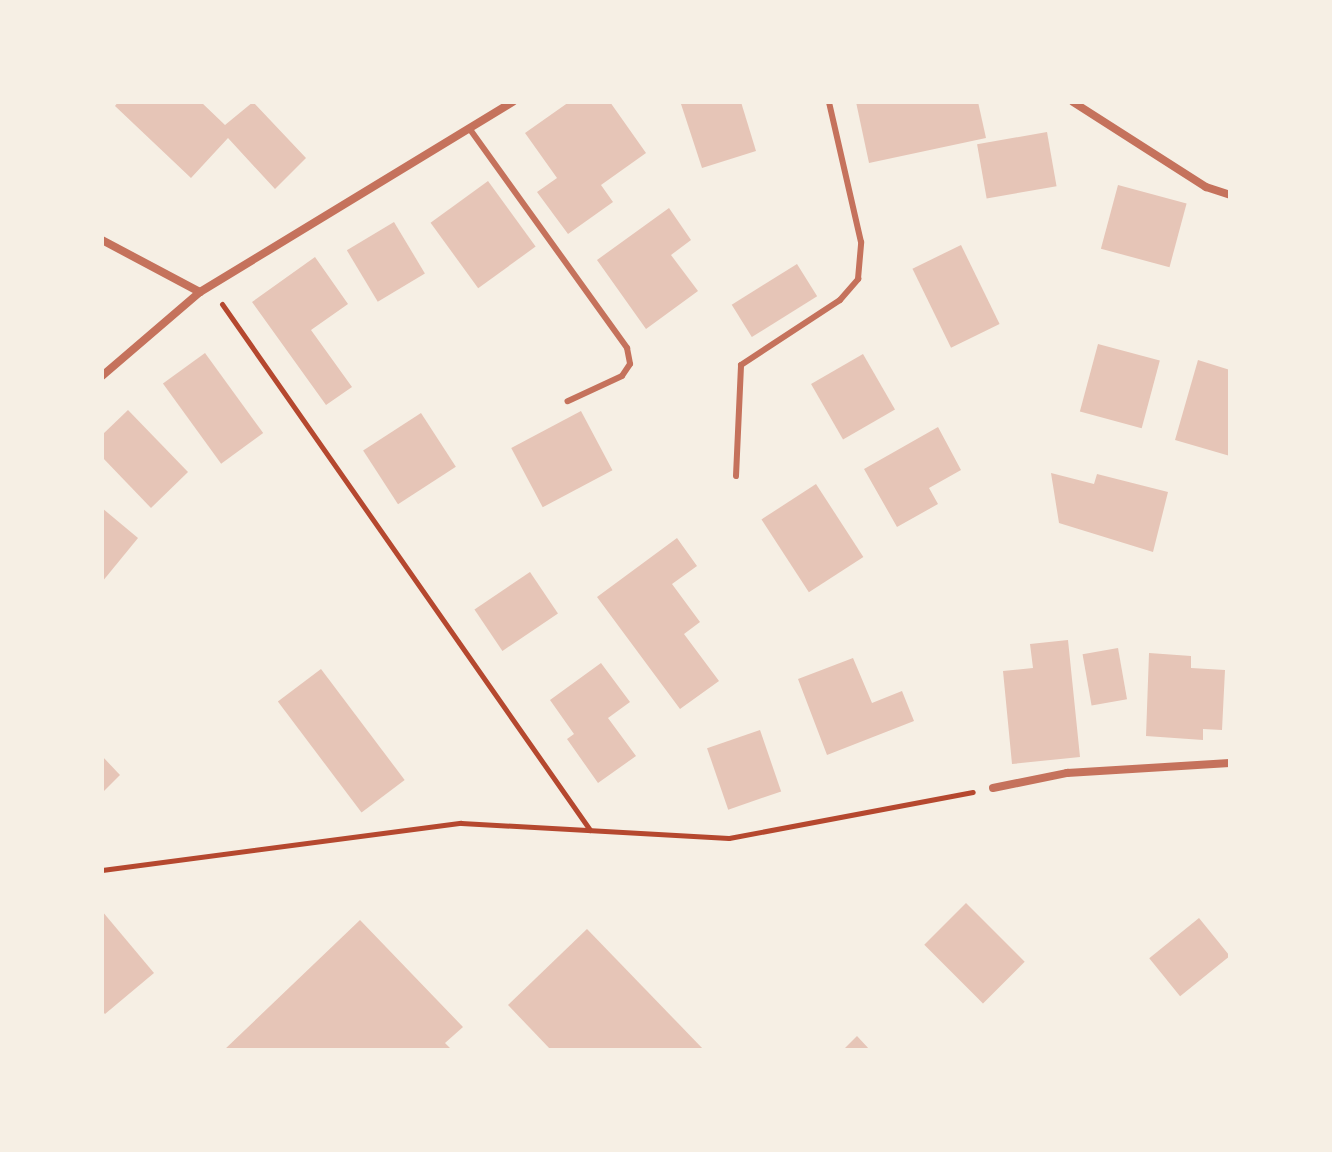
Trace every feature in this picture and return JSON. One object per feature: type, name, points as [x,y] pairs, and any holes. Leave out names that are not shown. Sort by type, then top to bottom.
[{"type":"street","points":[[102,376],[209,286],[513,102]]},
{"type":"street","points":[[1073,102],[1206,187],[1230,195]]},
{"type":"street","points":[[102,240],[200,292]]},
{"type":"street","points":[[993,788],[1067,773],[1230,763]]},
{"type":"lane","points":[[736,476],[741,365],[840,300],[858,279],[861,242],[829,102]]},
{"type":"lane","points":[[469,128],[627,348],[630,364],[622,376],[568,401]]},
{"type":"path","points":[[209,286],[591,830]]},
{"type":"path","points":[[102,870],[461,823],[729,838],[993,788]]},
{"type":"building","points":[[118,102],[201,102],[225,125],[253,102],[306,158],[275,189],[228,138],[191,178],[115,106]]},
{"type":"building","points":[[569,102],[610,102],[646,153],[601,185],[613,202],[568,234],[537,192],[557,178],[525,133]]},
{"type":"building","points":[[741,102],[756,151],[702,168],[681,104]]},
{"type":"building","points":[[856,102],[978,102],[986,138],[869,163]]},
{"type":"building","points":[[1047,132],[1057,186],[987,198],[977,144]]},
{"type":"building","points":[[488,181],[536,247],[478,288],[431,223]]},
{"type":"building","points":[[1118,185],[1187,203],[1169,267],[1101,249]]},
{"type":"building","points":[[669,208],[691,240],[671,255],[698,291],[646,329],[597,260]]},
{"type":"building","points":[[394,222],[425,273],[378,302],[347,250]]},
{"type":"building","points":[[961,245],[1000,324],[951,348],[912,269]]},
{"type":"building","points":[[315,257],[348,304],[311,330],[352,387],[326,405],[252,302]]},
{"type":"building","points":[[797,264],[817,296],[752,337],[732,305]]},
{"type":"building","points":[[1098,344],[1160,361],[1142,428],[1080,412]]},
{"type":"building","points":[[205,353],[263,433],[221,464],[163,384]]},
{"type":"building","points":[[863,354],[895,409],[843,439],[811,384]]},
{"type":"building","points":[[1198,360],[1230,370],[1230,456],[1175,440]]},
{"type":"building","points":[[128,410],[188,472],[151,508],[102,457],[102,435]]},
{"type":"building","points":[[581,411],[612,470],[543,507],[511,448]]},
{"type":"building","points":[[421,413],[456,467],[398,504],[363,451]]},
{"type":"building","points":[[938,427],[961,470],[929,488],[938,504],[897,527],[864,469]]},
{"type":"building","points":[[1051,473],[1094,484],[1097,474],[1168,492],[1153,552],[1059,523]]},
{"type":"building","points":[[816,484],[863,557],[809,592],[761,519]]},
{"type":"building","points":[[102,508],[138,538],[102,582]]},
{"type":"building","points":[[677,538],[697,566],[672,584],[700,622],[684,634],[719,681],[680,709],[597,597]]},
{"type":"building","points":[[530,572],[558,613],[502,651],[474,609]]},
{"type":"building","points":[[1068,640],[1080,757],[1012,764],[1003,671],[1033,668],[1030,644]]},
{"type":"building","points":[[1118,648],[1127,699],[1092,705],[1083,654]]},
{"type":"building","points":[[1149,653],[1191,656],[1191,668],[1225,670],[1222,730],[1203,729],[1203,740],[1146,736]]},
{"type":"building","points":[[853,658],[872,703],[902,691],[914,721],[827,755],[798,679]]},
{"type":"building","points":[[601,663],[630,702],[608,718],[636,756],[598,783],[567,739],[574,734],[550,700]]},
{"type":"building","points":[[321,669],[405,780],[362,813],[278,701]]},
{"type":"building","points":[[760,730],[781,791],[728,810],[707,748]]},
{"type":"building","points":[[102,756],[120,775],[102,793]]},
{"type":"building","points":[[966,903],[1025,962],[983,1003],[924,945]]},
{"type":"building","points":[[102,911],[154,973],[105,1014],[102,1011]]},
{"type":"building","points":[[1199,918],[1230,956],[1180,996],[1149,958]]},
{"type":"building","points":[[360,920],[463,1027],[445,1043],[452,1050],[224,1050]]},
{"type":"building","points":[[587,929],[704,1050],[551,1050],[508,1005]]},
{"type":"building","points":[[857,1036],[870,1050],[843,1050]]}]
